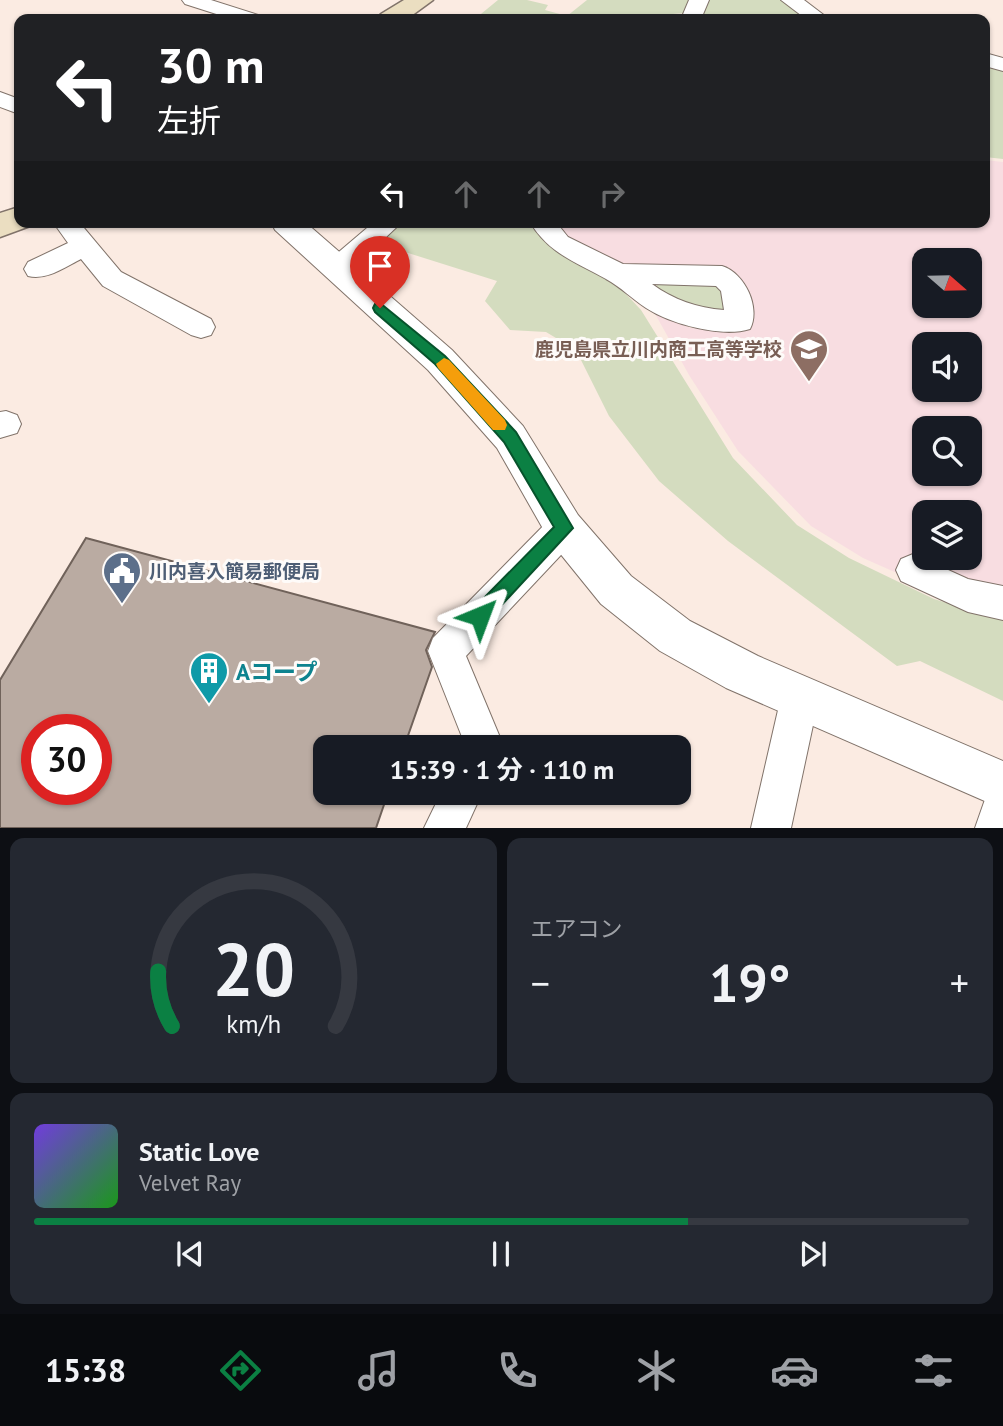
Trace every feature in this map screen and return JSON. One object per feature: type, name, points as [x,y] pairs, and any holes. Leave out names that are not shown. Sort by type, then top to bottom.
[{"type":"main road","points":[[398,14],[421,0]]},
{"type":"street","points":[[192,0],[235,14]]},
{"type":"street","points":[[791,0],[812,14]]},
{"type":"street","points":[[70,228],[113,279],[201,327]]},
{"type":"street","points":[[292,228],[440,360],[510,437],[564,528],[616,590],[675,636],[742,672],[1003,785]]},
{"type":"street","points":[[336,269],[383,228]]},
{"type":"street","points":[[547,228],[559,243],[619,274]]},
{"type":"street","points":[[37,269],[84,246]]},
{"type":"street","points":[[480,735],[446,651],[564,528]]},
{"type":"street","points":[[914,570],[954,591],[987,602],[1003,603]]},
{"type":"street","points":[[771,828],[800,697]]},
{"type":"street","points":[[995,828],[1003,802]]},
{"type":"street","points":[[444,828],[456,805]]},
{"type":"shaded area","name":"鹿児島県立川内商工高等学校","points":[[990,161],[1003,162],[1003,612],[940,592],[863,558],[811,526],[738,451],[689,375],[653,310],[691,328],[747,331],[742,283],[728,267],[620,265],[561,235],[557,228],[990,228]]},
{"type":"green space","points":[[498,0],[527,0],[548,5],[545,10],[560,14],[481,14]]},
{"type":"green space","points":[[587,0],[690,0],[685,13],[570,14]]},
{"type":"green space","points":[[707,0],[785,0],[804,14],[701,14]]},
{"type":"green space","points":[[990,66],[1003,70],[1003,159],[990,158]]},
{"type":"green space","points":[[392,228],[535,228],[548,245],[610,277],[641,310],[733,458],[797,525],[849,558],[934,599],[1003,620],[1003,701],[920,661],[897,666],[728,541],[659,481],[609,416],[576,350],[546,332],[510,330],[485,301],[497,281],[405,252],[383,285],[355,268]]},
{"type":"green space","points":[[658,283],[714,285],[726,289],[724,310],[687,306],[656,287]]},
{"type":"building","name":"Aコープ","points":[[86,538],[435,632],[426,650],[432,667],[408,735],[313,735],[313,805],[384,805],[376,828],[0,828],[0,680]]},
{"type":"slow traffic","points":[[444,364],[499,425]]},
{"type":"place","name":"鹿児島県立川内商工高等学校","points":[[809,383]]},
{"type":"place","name":"川内喜入簡易郵便局","points":[[122,605]]},
{"type":"place","name":"Aコープ","points":[[209,705]]},
{"type":"route","points":[[380,308],[440,360],[510,437],[564,528],[480,616]]}]
